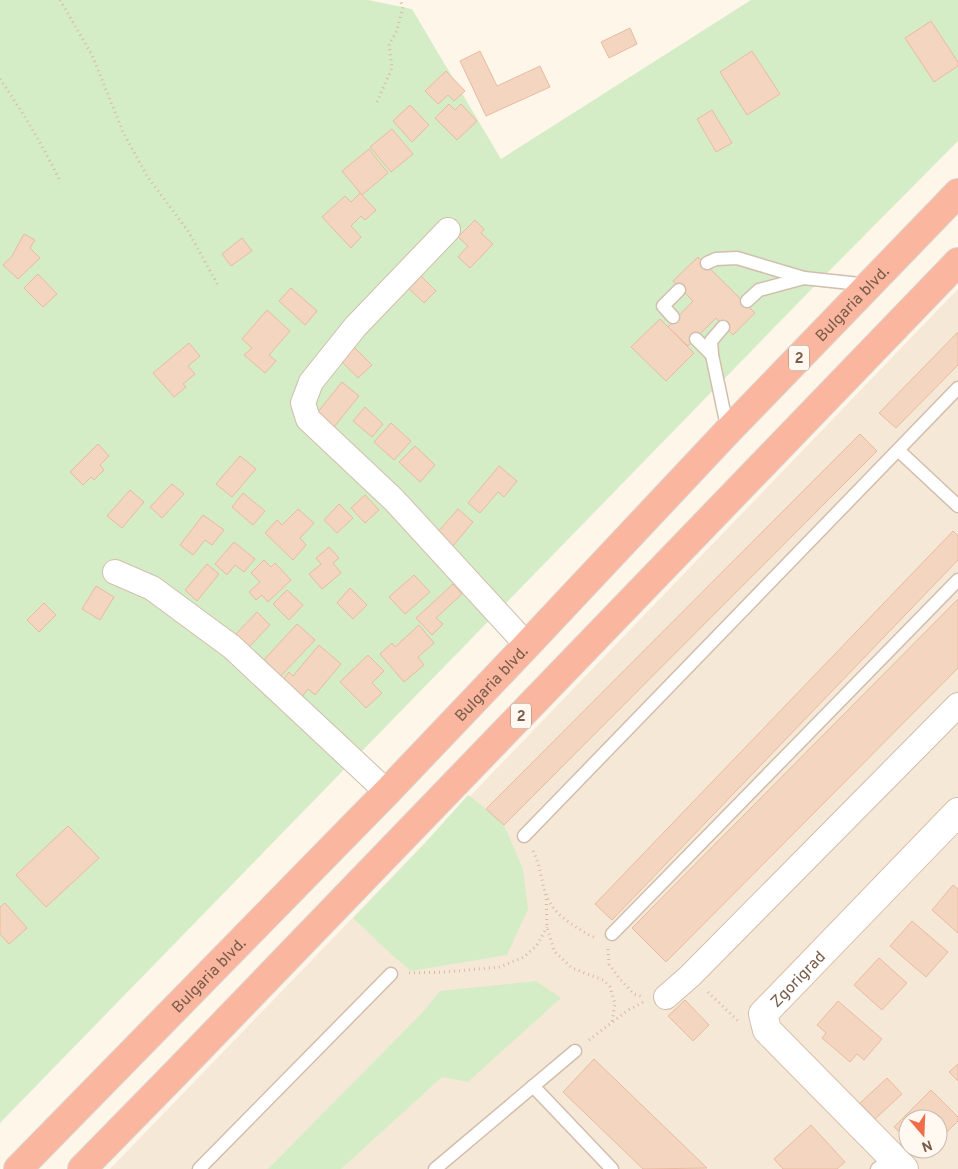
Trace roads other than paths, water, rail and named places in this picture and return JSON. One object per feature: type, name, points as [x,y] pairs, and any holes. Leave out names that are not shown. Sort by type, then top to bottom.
[{"type":"highway","name":"Bulgaria blvd.","points":[[18,1169],[387,792],[528,645],[728,431],[958,194]]},
{"type":"highway","name":"2","points":[[82,1169],[958,262]]},
{"type":"street","points":[[448,230],[355,327],[310,382],[303,404],[308,419],[394,500],[528,645]]},
{"type":"street","points":[[115,572],[152,588],[232,647],[387,792]]},
{"type":"street","points":[[666,997],[690,976],[958,705]]},
{"type":"street","name":"Zgorigrad","points":[[891,1165],[768,1030],[763,1014],[958,812]]},
{"type":"lane","points":[[706,263],[716,259],[736,258],[804,278],[869,285]]},
{"type":"lane","points":[[747,301],[759,290],[804,278]]},
{"type":"lane","points":[[674,317],[663,306],[679,290]]},
{"type":"lane","points":[[723,327],[711,341],[712,355],[728,431]]},
{"type":"lane","points":[[696,339],[712,355]]},
{"type":"lane","points":[[524,836],[958,388]]},
{"type":"lane","points":[[898,450],[958,506]]},
{"type":"lane","points":[[611,938],[958,580]]},
{"type":"lane","points":[[199,1169],[391,974]]},
{"type":"lane","points":[[435,1169],[575,1051]]},
{"type":"lane","points":[[533,1086],[612,1169]]}]
